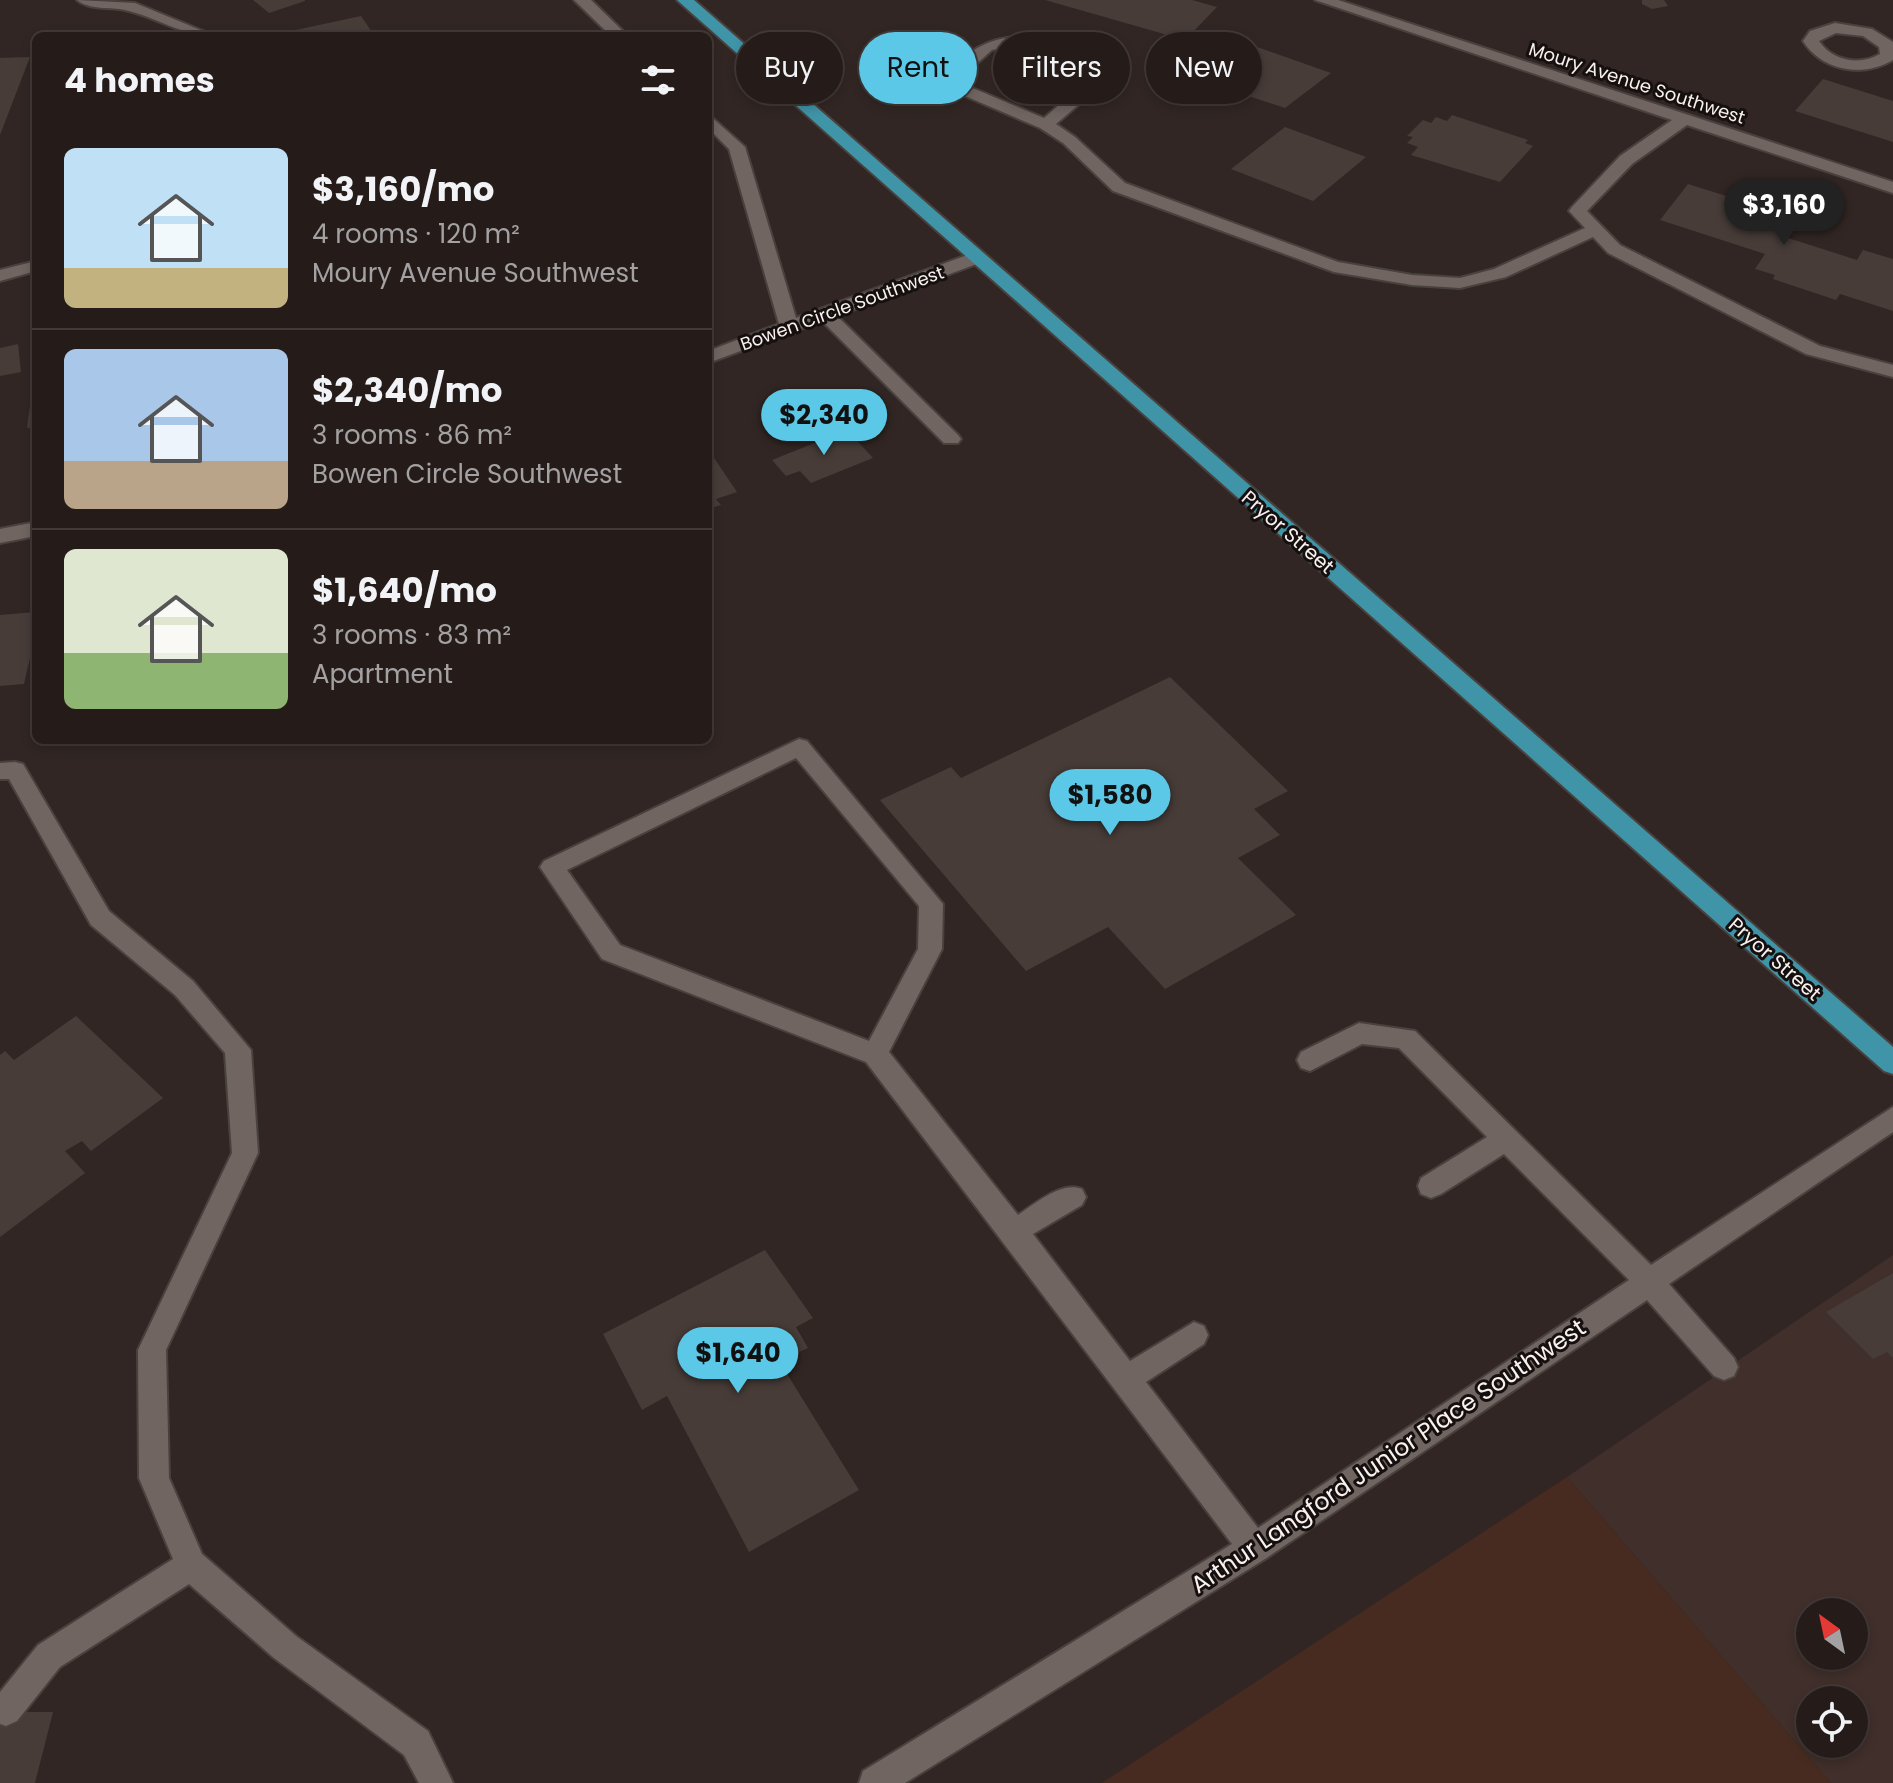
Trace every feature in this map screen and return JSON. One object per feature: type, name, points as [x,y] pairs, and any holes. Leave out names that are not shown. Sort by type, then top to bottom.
[{"type":"main road","name":"Pryor Street","points":[[685,0],[1893,1063]]},
{"type":"street","points":[[85,0],[130,6],[197,32]]},
{"type":"street","points":[[582,0],[616,32]]},
{"type":"street","name":"Moury Avenue Southwest","points":[[1328,1],[1893,188]]},
{"type":"street","points":[[1046,125],[1098,80],[1100,67],[1028,39],[1001,40],[966,61],[953,77],[964,90],[1046,125],[1069,140],[1119,187],[1334,267],[1412,280],[1460,283],[1500,273],[1595,230]]},
{"type":"street","points":[[1685,119],[1626,160],[1578,211],[1614,249],[1813,350],[1893,371]]},
{"type":"street","points":[[712,123],[737,147],[789,327]]},
{"type":"street","name":"Bowen Circle Southwest","points":[[712,356],[976,258]]},
{"type":"street","points":[[0,276],[32,267]]},
{"type":"street","points":[[825,314],[951,439]]},
{"type":"street","points":[[0,536],[32,530]]},
{"type":"street","points":[[875,1054],[930,949],[931,904],[799,747],[552,867],[611,952],[875,1054],[1014,1231],[1254,1548]]},
{"type":"street","points":[[0,771],[15,770],[100,918],[184,988],[238,1050],[245,1153],[152,1350],[154,1478],[191,1565],[285,1647],[416,1743],[437,1783]]},
{"type":"street","points":[[1310,1060],[1359,1033],[1406,1038],[1649,1282],[1724,1367]]},
{"type":"street","name":"Arthur Langford Junior Place Southwest","points":[[875,1783],[1254,1548],[1893,1118]]},
{"type":"street","points":[[1431,1186],[1506,1139]]},
{"type":"street","points":[[1014,1231],[1072,1197]]},
{"type":"street","points":[[1126,1379],[1194,1335]]},
{"type":"street","points":[[6,1710],[49,1656],[191,1565]]},
{"type":"shaded area","points":[[1893,1255],[1893,1783],[1831,1783],[1809,1758],[1868,1758],[1868,1686],[1796,1686],[1796,1742],[1567,1477]]},
{"type":"shaded area","points":[[1567,1477],[1796,1742],[1796,1758],[1809,1758],[1831,1783],[1102,1783]]},
{"type":"building","points":[[253,0],[305,0],[305,1],[269,13]]},
{"type":"building","points":[[1045,0],[1192,0],[1217,7],[1193,32],[1157,32]]},
{"type":"building","points":[[1642,0],[1664,0],[1668,6],[1652,9],[1642,4]]},
{"type":"building","points":[[361,16],[372,32],[292,32]]},
{"type":"building","points":[[1262,49],[1331,73],[1285,108],[1262,100]]},
{"type":"building","points":[[30,57],[0,135],[0,58]]},
{"type":"building","points":[[1823,79],[1893,101],[1893,142],[1795,111]]},
{"type":"building","points":[[1452,115],[1528,140],[1525,143],[1533,146],[1500,182],[1411,155],[1418,147],[1407,143],[1413,137],[1407,136],[1423,120],[1431,123],[1436,117],[1447,121]]},
{"type":"building","points":[[1285,127],[1366,157],[1313,201],[1231,169]]},
{"type":"building","points":[[1688,184],[1755,205],[1759,201],[1801,214],[1785,237],[1857,260],[1863,250],[1893,259],[1893,311],[1840,294],[1836,300],[1773,279],[1775,275],[1755,269],[1765,254],[1660,220]]},
{"type":"building","points":[[18,344],[21,372],[0,376],[0,348]]},
{"type":"building","points":[[31,398],[32,427],[27,428]]},
{"type":"building","points":[[847,430],[873,458],[811,483],[800,471],[786,476],[772,460]]},
{"type":"building","points":[[712,455],[737,492],[716,499],[721,505],[712,508]]},
{"type":"building","points":[[32,612],[32,649],[24,684],[0,686],[0,615]]},
{"type":"building","points":[[1170,677],[1288,791],[1254,809],[1280,835],[1238,858],[1296,915],[1165,989],[1108,927],[1026,971],[880,800],[951,767],[961,778]]},
{"type":"building","points":[[76,1016],[163,1098],[91,1151],[82,1141],[65,1151],[85,1173],[0,1237],[0,1055],[5,1051],[14,1060]]},
{"type":"building","points":[[765,1250],[813,1318],[796,1327],[808,1348],[779,1361],[859,1490],[749,1552],[667,1396],[642,1410],[603,1334]]},
{"type":"building","points":[[1893,1273],[1893,1358],[1887,1352],[1873,1359],[1826,1312]]},
{"type":"building","points":[[0,1712],[53,1712],[35,1783],[0,1783]]}]
